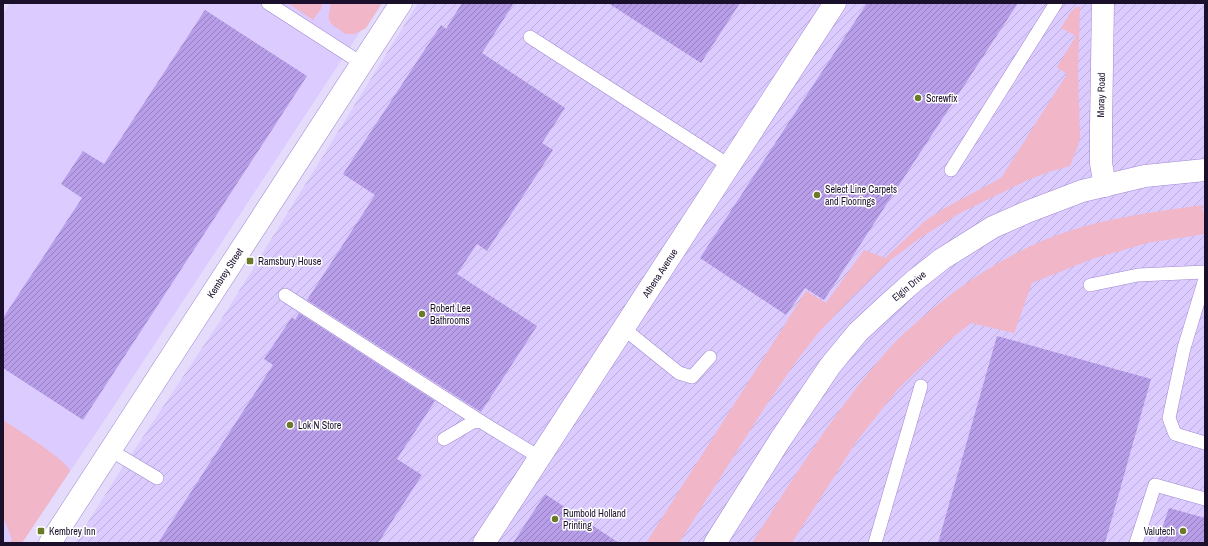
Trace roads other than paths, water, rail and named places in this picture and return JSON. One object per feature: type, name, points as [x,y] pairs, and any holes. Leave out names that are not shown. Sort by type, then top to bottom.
[{"type":"street","name":"Kembrey Street","points":[[50,543],[401,3]]},
{"type":"street","name":"Athena Avenue","points":[[484,543],[835,3]]},
{"type":"street","name":"Moray Road","points":[[1103,3],[1100,127],[1101,163],[1105,186]]},
{"type":"street","name":"Elgin Drive","points":[[714,543],[780,440],[830,366],[858,332],[914,281],[942,259],[993,227],[1082,191],[1145,176],[1205,170]]},
{"type":"lane","points":[[268,3],[361,63]]},
{"type":"lane","points":[[951,170],[1056,3]]},
{"type":"lane","points":[[530,37],[730,166]]},
{"type":"lane","points":[[1090,285],[1138,275],[1205,272]]},
{"type":"lane","points":[[1205,279],[1184,348],[1169,418],[1175,434],[1205,443]]},
{"type":"lane","points":[[285,295],[480,421],[539,457]]},
{"type":"lane","points":[[624,328],[679,373],[692,377],[710,357]]},
{"type":"lane","points":[[875,543],[921,386]]},
{"type":"lane","points":[[444,439],[473,422],[480,421]]},
{"type":"lane","points":[[110,450],[157,478]]},
{"type":"lane","points":[[1136,543],[1155,485],[1205,499]]},
{"type":"place","name":"Screwfix","points":[[918,98]]},
{"type":"place","name":"Select Line Carpets and Floorings","points":[[817,195]]},
{"type":"place","name":"Ramsbury House","points":[[250,261]]},
{"type":"place","name":"Robert Lee Bathrooms","points":[[422,314]]},
{"type":"place","name":"Lok N Store","points":[[290,425]]},
{"type":"place","name":"Rumbold Holland Printing","points":[[555,519]]},
{"type":"place","name":"Kembrey Inn","points":[[41,531]]},
{"type":"place","name":"Valutech","points":[[1183,531]]}]
